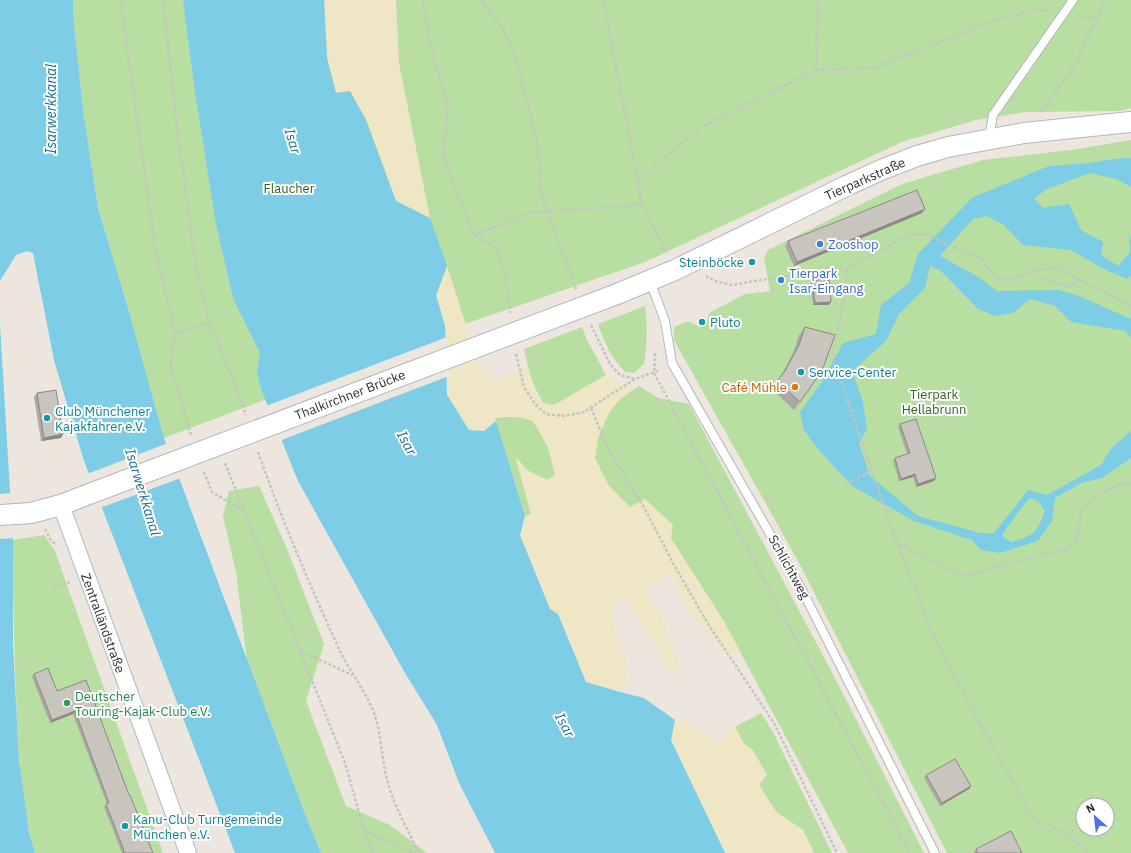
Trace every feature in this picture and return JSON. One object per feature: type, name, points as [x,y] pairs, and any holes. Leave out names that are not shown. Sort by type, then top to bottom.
[{"type":"street","name":"Tierparkstraße","points":[[617,294],[675,270],[881,170],[917,156],[989,139],[1024,133],[1131,122]]},
{"type":"street","name":"Thalkirchner Brücke","points":[[61,505],[617,294]]},
{"type":"street","points":[[0,515],[31,513],[61,505]]},
{"type":"street","name":"Zentralländstraße","points":[[61,505],[188,853]]},
{"type":"lane","points":[[989,139],[993,115],[1073,0]]},
{"type":"lane","name":"Schlichtweg","points":[[650,280],[665,321],[672,363],[801,588],[935,853]]},
{"type":"path","points":[[121,0],[155,247],[175,333],[170,364],[191,436]]},
{"type":"path","points":[[163,0],[178,135],[196,267],[209,322],[236,386],[246,417]]},
{"type":"path","points":[[423,0],[430,45],[448,105],[443,158],[474,235],[496,248],[505,272],[511,316]]},
{"type":"path","points":[[482,0],[503,28],[517,62],[537,142],[542,197],[547,211]]},
{"type":"path","points":[[604,0],[638,181],[640,203],[667,253]]},
{"type":"path","points":[[816,70],[818,0]]},
{"type":"path","points":[[1036,118],[1073,68],[1106,0]]},
{"type":"path","points":[[638,181],[699,128],[816,70],[874,68],[980,26],[1034,9],[1096,18]]},
{"type":"path","points":[[474,235],[533,212],[630,206],[640,203]]},
{"type":"path","points":[[825,266],[847,269],[908,235],[926,234],[955,248],[981,258],[995,277],[1005,280],[1016,278],[1034,270],[1058,268],[1131,306]]},
{"type":"path","points":[[847,269],[845,295],[832,356],[897,543],[935,639],[979,723],[1013,781],[1034,821],[1056,827],[1077,842],[1087,853]]},
{"type":"path","points":[[1034,270],[1040,278],[1068,287],[1082,280]]},
{"type":"path","points":[[705,276],[718,282],[731,284],[804,273]]},
{"type":"path","points":[[175,333],[209,322]]},
{"type":"path","points":[[516,353],[524,387],[535,404],[546,414],[565,416],[584,412],[635,379],[654,373],[910,853]]},
{"type":"path","points":[[591,408],[609,450],[646,511],[674,565],[710,627],[774,723],[837,853]]},
{"type":"path","points":[[256,447],[272,492],[320,606],[353,676],[372,708],[379,728],[386,775],[392,797],[420,853]]},
{"type":"path","points":[[223,457],[345,763],[364,830],[373,853]]},
{"type":"path","points":[[204,471],[212,492],[245,512]]},
{"type":"path","points":[[844,485],[872,472]]},
{"type":"path","points":[[897,543],[962,576],[1065,549],[1076,542],[1082,510],[1099,494],[1123,483],[1131,484]]},
{"type":"path","points":[[53,589],[71,582]]},
{"type":"path","points":[[300,651],[353,676]]},
{"type":"path","points":[[364,830],[390,843],[416,853]]},
{"type":"green space","name":"Flaucher","points":[[73,0],[1131,0],[1131,108],[1120,111],[1025,112],[976,120],[902,142],[645,262],[465,324],[164,438],[128,308],[98,208],[83,110],[73,14]]},
{"type":"green space","name":"Tierpark Hellabrunn","points":[[1131,140],[1131,853],[947,853],[799,563],[674,340],[674,327],[688,321],[700,327],[707,322],[709,313],[745,294],[770,291],[764,258],[768,250],[902,184],[983,160],[1071,150]]},
{"type":"green space","points":[[645,306],[647,335],[644,364],[634,373],[625,372],[609,350],[598,324]]},
{"type":"green space","points":[[582,327],[587,340],[606,375],[558,403],[553,405],[543,403],[531,377],[524,349]]},
{"type":"green space","points":[[639,386],[658,398],[689,404],[837,682],[924,853],[848,853],[723,620],[670,538],[630,508],[608,485],[595,458],[598,437],[610,411],[621,398]]},
{"type":"green space","points":[[521,417],[533,421],[548,447],[555,475],[546,481],[527,470],[516,459],[531,514],[525,516],[495,418]]},
{"type":"green space","points":[[259,486],[285,544],[324,644],[306,701],[346,806],[390,825],[427,853],[321,853],[247,661],[236,572],[223,516],[229,491]]},
{"type":"green space","points":[[44,535],[55,551],[163,853],[35,853],[24,803],[19,751],[14,651],[13,540]]},
{"type":"green space","points":[[761,713],[773,732],[832,853],[814,853],[803,830],[776,812],[759,785],[753,751],[744,744],[735,727]]},
{"type":"sand","points":[[324,0],[396,0],[399,63],[430,218],[396,201],[367,121],[350,91],[336,93],[327,58]]},
{"type":"sand","points":[[447,266],[481,371],[486,368],[499,383],[512,373],[527,367],[534,386],[543,403],[553,405],[606,375],[616,382],[639,386],[621,398],[610,411],[598,437],[595,458],[608,485],[630,507],[645,499],[673,525],[671,538],[723,620],[740,651],[727,657],[703,626],[690,614],[670,575],[644,590],[660,614],[681,669],[671,675],[657,646],[625,600],[618,598],[613,605],[612,622],[629,669],[620,692],[586,682],[558,614],[550,609],[520,535],[525,516],[531,514],[516,457],[527,470],[547,480],[555,475],[548,447],[533,421],[524,418],[495,418],[496,421],[484,431],[469,430],[447,395],[445,326],[436,295]]},
{"type":"sand","points":[[675,720],[687,722],[716,743],[735,727],[744,744],[753,750],[767,775],[759,785],[776,812],[803,830],[814,853],[725,853],[671,740]]},
{"type":"water","name":"Isarwerkkanal","points":[[0,0],[73,0],[73,14],[83,110],[98,208],[128,308],[164,438],[321,853],[235,853],[84,461],[54,360],[33,253],[27,251],[16,255],[0,281]]},
{"type":"water","name":"Isar","points":[[183,0],[324,0],[327,58],[336,93],[350,91],[366,121],[396,201],[430,218],[447,266],[436,295],[445,326],[447,395],[469,430],[484,431],[496,421],[525,516],[520,535],[550,609],[558,614],[586,682],[644,698],[675,720],[671,740],[725,853],[495,853],[459,783],[437,725],[405,673],[298,481],[261,389],[257,373],[260,353],[233,298],[216,224],[195,92]]},
{"type":"water","points":[[1131,158],[1131,187],[1116,179],[1090,173],[1045,190],[1034,199],[1043,208],[1069,204],[1081,230],[1103,242],[1101,255],[1118,266],[1130,252],[1129,240],[1131,234],[1131,276],[1127,279],[1104,269],[1071,250],[1023,245],[1003,224],[986,216],[973,219],[940,256],[975,275],[997,291],[1059,290],[1079,296],[1131,319],[1131,339],[1126,331],[1071,322],[1055,306],[1030,299],[1013,313],[995,316],[978,309],[941,271],[930,266],[925,288],[899,314],[886,341],[852,371],[863,402],[867,429],[859,443],[870,476],[918,516],[980,533],[994,533],[1028,490],[1047,495],[1101,465],[1111,449],[1131,431],[1131,458],[1102,478],[1081,483],[1055,498],[1052,521],[1038,541],[1000,553],[981,550],[972,540],[914,521],[852,486],[818,449],[804,430],[800,412],[821,383],[843,343],[876,334],[881,305],[909,283],[918,254],[973,197],[1049,166],[1090,163]],"holes":[[[1029,498],[1038,501],[1045,511],[1037,529],[1024,538],[1011,542],[1002,536]]]},
{"type":"water","points":[[0,325],[13,540],[13,645],[19,760],[29,832],[35,853],[0,853]]},
{"type":"pier","points":[[447,337],[449,376],[279,441],[266,406]]},
{"type":"pier","points":[[168,443],[181,478],[100,508],[87,474]]},
{"type":"pier","points":[[12,493],[15,538],[0,539],[0,494]]},
{"type":"building","points":[[917,190],[925,209],[797,262],[788,241]]},
{"type":"building","points":[[829,278],[831,302],[815,303],[812,281]]},
{"type":"building","name":"Service-Center","points":[[805,327],[835,335],[822,371],[800,402],[777,381],[785,371],[799,345]]},
{"type":"building","name":"Club Münchener Kajakfahrer e.V.","points":[[56,390],[63,434],[44,438],[37,393]]},
{"type":"building","points":[[916,419],[936,478],[918,484],[915,474],[901,479],[895,458],[910,453],[900,424]]},
{"type":"building","points":[[48,668],[57,691],[86,680],[129,795],[153,853],[125,853],[106,804],[109,803],[75,711],[52,720],[34,674]]},
{"type":"building","points":[[955,759],[971,786],[942,803],[926,775]]},
{"type":"building","points":[[1011,831],[1022,853],[978,853],[976,849]]},
{"type":"place","name":"Zooshop","points":[[820,244]]},
{"type":"place","name":"Steinböcke","points":[[752,262]]},
{"type":"place","name":"Tierpark Isar-Eingang","points":[[781,280]]},
{"type":"place","name":"Pluto","points":[[702,322]]},
{"type":"place","name":"Service-Center","points":[[801,372]]},
{"type":"place","name":"Café Mühle","points":[[795,387]]},
{"type":"place","name":"Club Münchener Kajakfahrer e.V.","points":[[47,418]]},
{"type":"place","name":"Deutscher Touring-Kajak-Club e.V.","points":[[67,703]]},
{"type":"place","name":"Kanu-Club Turngemeinde München e.V.","points":[[125,826]]}]
